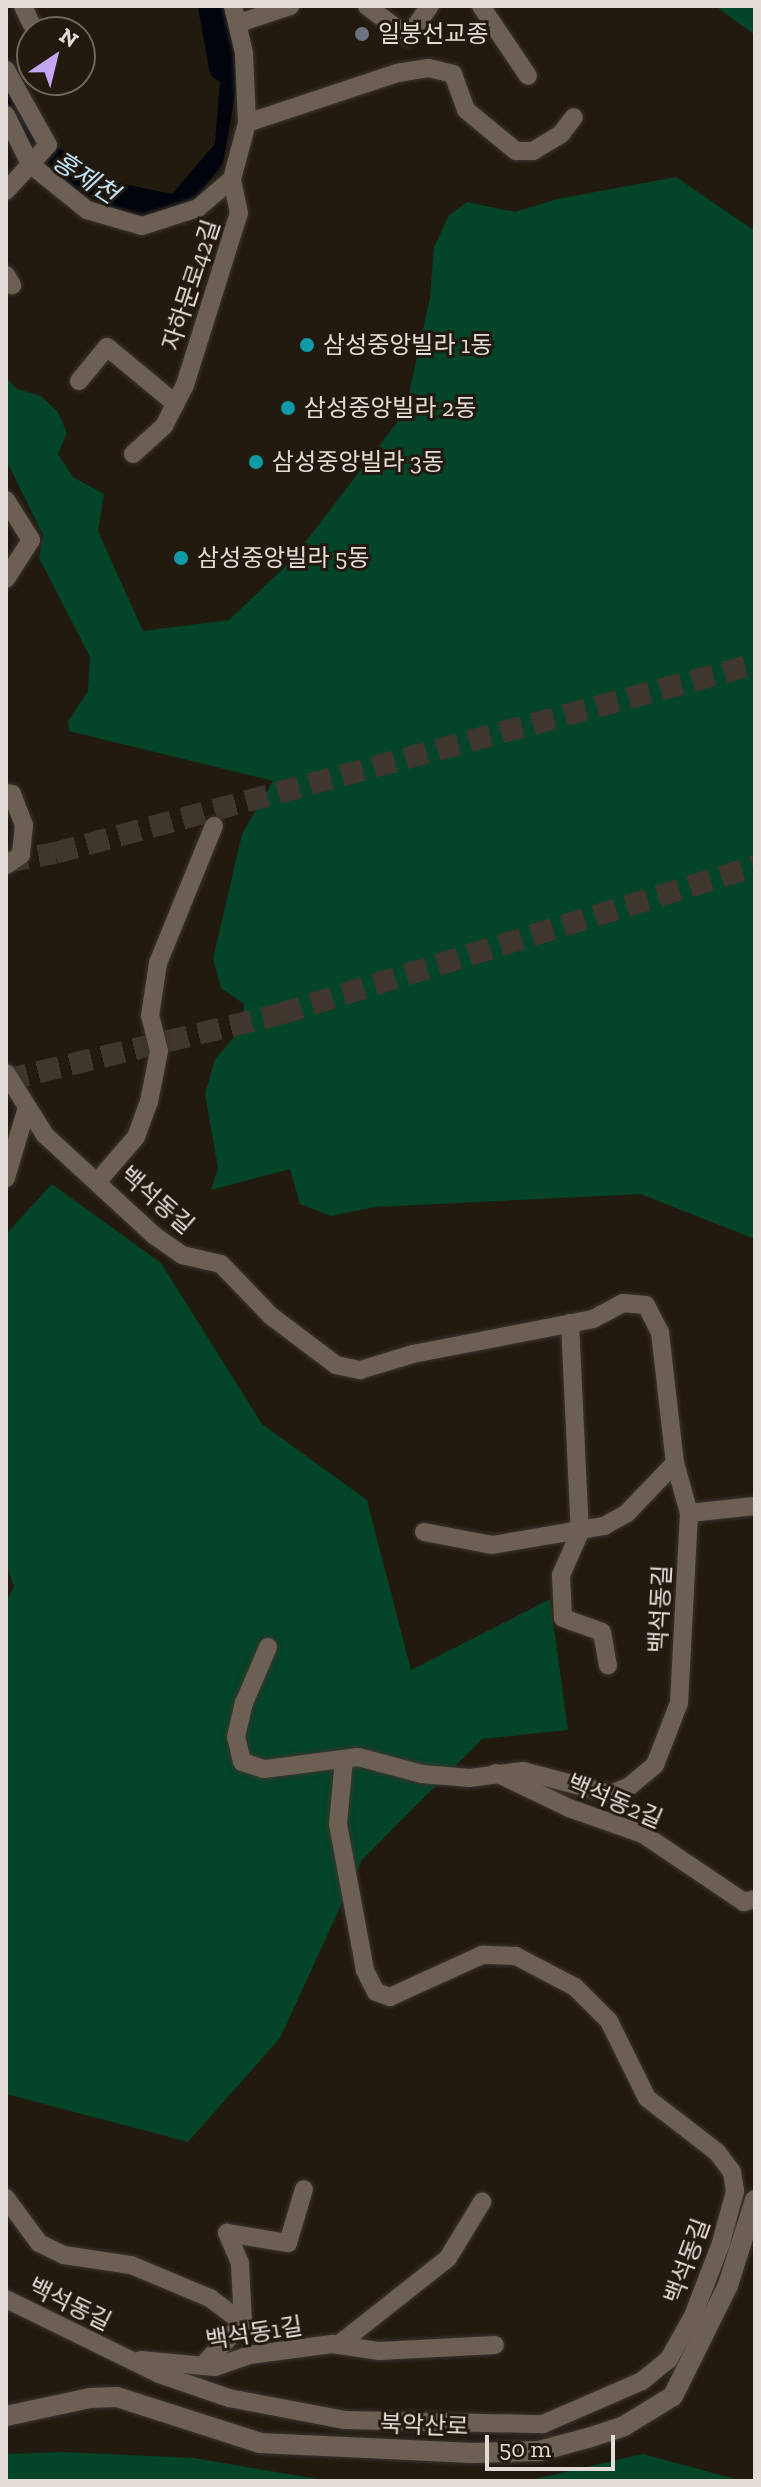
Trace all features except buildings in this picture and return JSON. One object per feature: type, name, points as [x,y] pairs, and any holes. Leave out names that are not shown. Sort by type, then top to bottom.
[{"type":"street","points":[[6,115],[30,164],[87,210],[142,226],[198,208],[232,179],[247,123],[236,14],[290,6]]},
{"type":"street","points":[[367,6],[408,37],[430,6]]},
{"type":"street","points":[[481,6],[528,76]]},
{"type":"street","points":[[247,123],[397,73],[429,68],[453,74],[466,110],[516,151],[542,146],[561,134],[574,117]]},
{"type":"street","points":[[6,70],[48,145],[6,191]]},
{"type":"street","name":"자하문로42길","points":[[133,454],[150,443],[176,404],[239,213],[232,179]]},
{"type":"street","name":"자하문로42길","points":[[79,381],[107,347],[176,404]]},
{"type":"street","points":[[6,500],[31,540],[6,579]]},
{"type":"street","points":[[6,793],[12,794],[24,825],[21,855],[6,865]]},
{"type":"street","name":"백석동길","points":[[98,1181],[136,1137],[149,1102],[159,1051],[150,1016],[158,963],[214,826]]},
{"type":"street","name":"백석동길","points":[[6,1073],[45,1135],[182,1255],[221,1264],[271,1316],[336,1365],[360,1370],[413,1354],[593,1319],[623,1303],[646,1305],[660,1332],[675,1463],[689,1513],[679,1703],[655,1765],[610,1794],[523,1771],[458,1777],[344,1759],[264,1769],[242,1762],[236,1737],[268,1647]]},
{"type":"street","points":[[6,1178],[27,1107]]},
{"type":"street","points":[[570,1323],[580,1532],[561,1575],[563,1618],[602,1632],[608,1665]]},
{"type":"street","points":[[424,1532],[492,1545],[580,1532],[627,1513],[675,1463]]},
{"type":"street","points":[[689,1513],[755,1506]]},
{"type":"street","name":"백석동길","points":[[6,2299],[52,2326],[130,2359],[229,2398],[300,2415],[543,2424],[642,2381],[669,2359],[693,2316],[721,2243],[735,2191],[732,2172],[717,2152],[647,2098],[609,2021],[575,1987],[516,1956],[482,1955],[390,1997],[376,1992],[365,1970],[338,1824],[344,1759]]},
{"type":"street","name":"백석동2길","points":[[494,1772],[569,1808],[643,1834],[744,1902],[755,1899]]},
{"type":"street","points":[[202,2366],[243,2323],[240,2263],[227,2233],[288,2243],[304,2189]]},
{"type":"street","points":[[6,2198],[39,2243],[64,2255],[131,2265],[210,2298],[243,2323]]},
{"type":"street","name":"북악산로","points":[[6,2416],[117,2397],[260,2443],[473,2453],[539,2451],[588,2438],[624,2426],[673,2396],[728,2285],[755,2200]]},
{"type":"street","name":"백석동1길","points":[[338,2345],[448,2258],[482,2202]]},
{"type":"street","name":"백석동1길","points":[[130,2359],[202,2366],[338,2345],[379,2351],[495,2345]]},
{"type":"green space","points":[[715,6],[755,6],[755,35]]},
{"type":"green space","points":[[676,177],[755,231],[755,1239],[640,1194],[375,1207],[331,1216],[300,1204],[290,1169],[211,1190],[218,1168],[205,1094],[215,1059],[242,1028],[244,1004],[221,988],[213,959],[242,834],[273,781],[69,731],[68,721],[88,691],[90,657],[39,558],[43,535],[6,460],[6,377],[17,389],[41,396],[58,412],[67,433],[58,454],[73,477],[104,494],[98,531],[143,631],[229,620],[290,562],[405,412],[430,298],[434,247],[449,215],[467,202],[515,212],[557,199]]},
{"type":"green space","points":[[52,1184],[161,1263],[262,1424],[367,1500],[411,1670],[550,1599],[568,1730],[482,1739],[362,1860],[280,2038],[188,2142],[6,2094],[6,1601],[14,1587],[6,1565],[6,1234]]},
{"type":"green space","points":[[63,2452],[194,2458],[330,2481],[6,2481],[6,2454]]},
{"type":"green space","points":[[643,2454],[743,2481],[526,2481]]},
{"type":"water","name":"홍제천","points":[[216,6],[230,6],[236,89],[223,163],[195,199],[159,219],[130,216],[73,190],[38,159],[6,105],[6,56],[16,75],[16,96],[28,96],[54,145],[114,182],[172,194],[215,144],[221,70]]},
{"type":"waterway","name":"홍제천","points":[[213,6],[224,67]]},
{"type":"tunnel","points":[[6,862],[55,853],[755,664]]},
{"type":"tunnel","points":[[6,1080],[280,1014],[755,866]]},
{"type":"place","name":"일붕선교종","points":[[362,34]]},
{"type":"place","name":"삼성중앙빌라 1동","points":[[307,345]]},
{"type":"place","name":"삼성중앙빌라 2동","points":[[288,408]]},
{"type":"place","name":"삼성중앙빌라 3동","points":[[256,462]]},
{"type":"place","name":"삼성중앙빌라 5동","points":[[181,558]]}]
